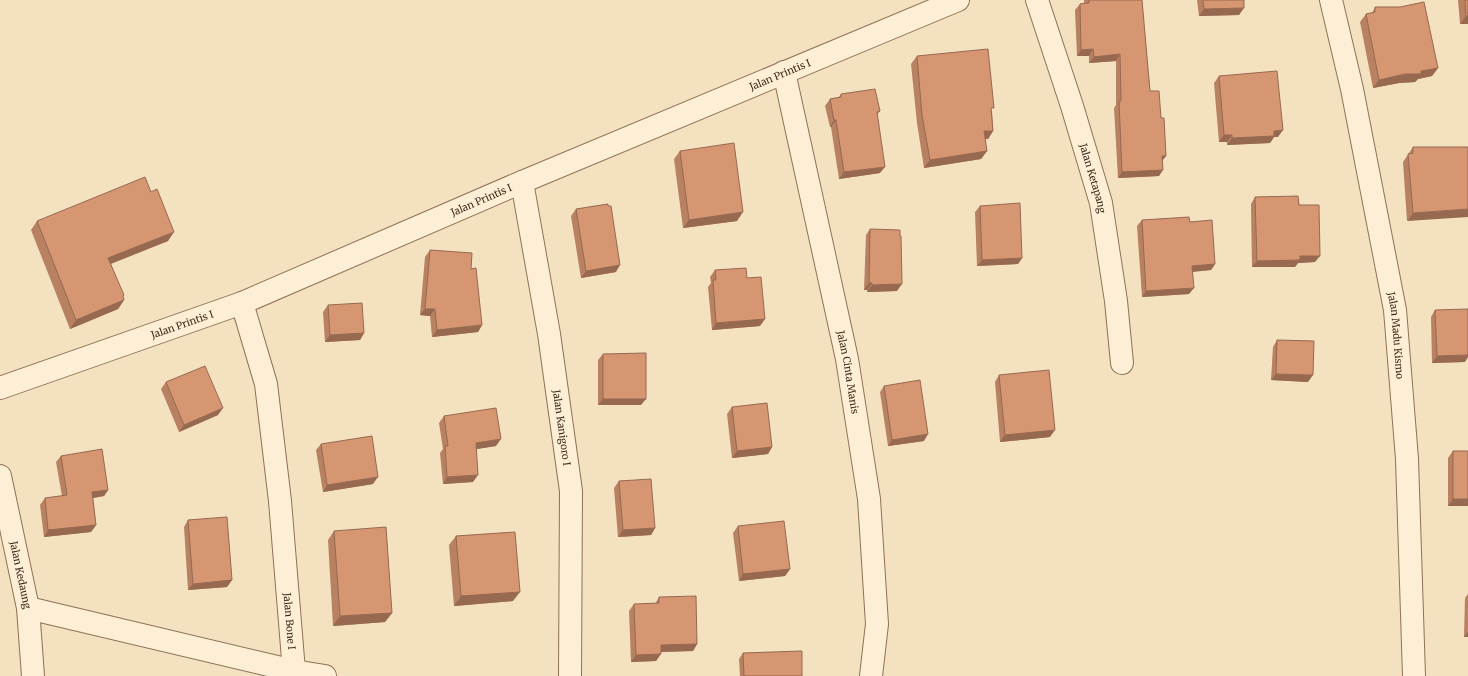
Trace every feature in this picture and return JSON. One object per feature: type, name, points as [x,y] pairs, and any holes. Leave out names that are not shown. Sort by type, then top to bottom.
[{"type":"street","name":"Jalan Printis I","points":[[0,388],[242,303],[522,182],[958,0]]},
{"type":"street","name":"Jalan Ketapang","points":[[1037,0],[1072,106],[1101,203],[1116,301],[1122,363]]},
{"type":"street","name":"Jalan Madu Kismo","points":[[1331,0],[1352,89],[1395,310],[1407,459],[1414,676]]},
{"type":"street","name":"Jalan Cinta Manis","points":[[784,72],[846,359],[869,499],[877,624],[871,676]]},
{"type":"street","name":"Jalan Kanigoro I","points":[[522,182],[549,334],[572,491],[570,676]]},
{"type":"street","name":"Jalan Bone I","points":[[242,303],[266,384],[280,501],[294,671]]},
{"type":"street","name":"Jalan Kedaung","points":[[0,476],[28,608],[33,676]]},
{"type":"street","points":[[28,608],[294,671],[325,676]]},
{"type":"building","points":[[1089,0],[1142,0],[1150,91],[1159,91],[1161,118],[1164,118],[1166,156],[1162,156],[1163,170],[1122,172],[1119,101],[1121,101],[1120,54],[1094,57],[1093,49],[1081,50],[1080,4],[1089,3]]},
{"type":"building","points":[[1203,0],[1244,0],[1244,8],[1204,9]]},
{"type":"building","points":[[1465,0],[1468,0],[1468,16],[1466,16]]},
{"type":"building","points":[[1424,2],[1438,68],[1421,71],[1421,74],[1405,74],[1379,80],[1366,14],[1375,12],[1375,7],[1400,7]]},
{"type":"building","points":[[988,49],[994,108],[991,108],[993,131],[984,131],[987,151],[930,160],[922,115],[917,56]]},
{"type":"building","points":[[1277,71],[1283,130],[1274,131],[1274,136],[1232,138],[1232,135],[1224,135],[1219,76]]},
{"type":"building","points":[[875,89],[880,111],[877,112],[885,167],[844,172],[836,120],[834,120],[830,99],[841,97],[841,94]]},
{"type":"building","points":[[734,143],[743,212],[689,220],[680,151]]},
{"type":"building","points":[[1413,147],[1468,147],[1468,209],[1413,213],[1408,154],[1413,153]]},
{"type":"building","points":[[145,177],[151,192],[157,189],[174,232],[108,258],[124,295],[124,300],[76,320],[37,221]]},
{"type":"building","points":[[1298,196],[1299,205],[1319,205],[1320,256],[1300,256],[1300,260],[1257,261],[1255,197]]},
{"type":"building","points":[[1020,203],[1022,258],[982,260],[980,206]]},
{"type":"building","points":[[608,204],[608,206],[611,206],[620,265],[586,271],[576,209]]},
{"type":"building","points":[[1189,217],[1190,222],[1212,220],[1215,264],[1192,266],[1194,288],[1146,291],[1142,220]]},
{"type":"building","points":[[870,229],[900,230],[902,284],[872,285],[872,283],[869,283]]},
{"type":"building","points":[[430,250],[472,253],[471,269],[476,268],[482,325],[437,330],[435,309],[425,309]]},
{"type":"building","points":[[746,268],[747,278],[761,277],[765,319],[716,323],[713,280],[716,280],[715,270]]},
{"type":"building","points":[[362,303],[364,333],[330,335],[328,305]]},
{"type":"building","points":[[1468,309],[1468,355],[1437,356],[1435,310]]},
{"type":"building","points":[[1277,340],[1314,341],[1313,375],[1276,374]]},
{"type":"building","points":[[646,353],[646,399],[603,399],[603,354]]},
{"type":"building","points":[[205,366],[223,408],[184,425],[166,382]]},
{"type":"building","points":[[1049,370],[1055,430],[1005,435],[999,375]]},
{"type":"building","points":[[920,380],[928,434],[892,440],[884,386]]},
{"type":"building","points":[[767,403],[772,447],[737,451],[732,407]]},
{"type":"building","points":[[496,408],[501,439],[476,443],[478,475],[447,477],[445,446],[448,446],[444,416]]},
{"type":"building","points":[[372,436],[378,477],[327,485],[321,444]]},
{"type":"building","points":[[102,449],[108,490],[92,492],[96,525],[48,530],[45,498],[67,495],[61,456]]},
{"type":"building","points":[[1453,451],[1468,451],[1468,499],[1453,499]]},
{"type":"building","points":[[651,479],[655,528],[623,530],[619,481]]},
{"type":"building","points":[[227,517],[232,580],[193,584],[188,520]]},
{"type":"building","points":[[784,521],[790,569],[743,574],[738,526]]},
{"type":"building","points":[[386,527],[392,613],[340,616],[334,531]]},
{"type":"building","points":[[515,532],[520,592],[461,596],[456,536]]},
{"type":"building","points":[[696,596],[697,644],[661,645],[661,654],[636,655],[634,604],[659,603],[659,597]]},
{"type":"building","points":[[802,651],[802,676],[744,676],[743,653]]}]
